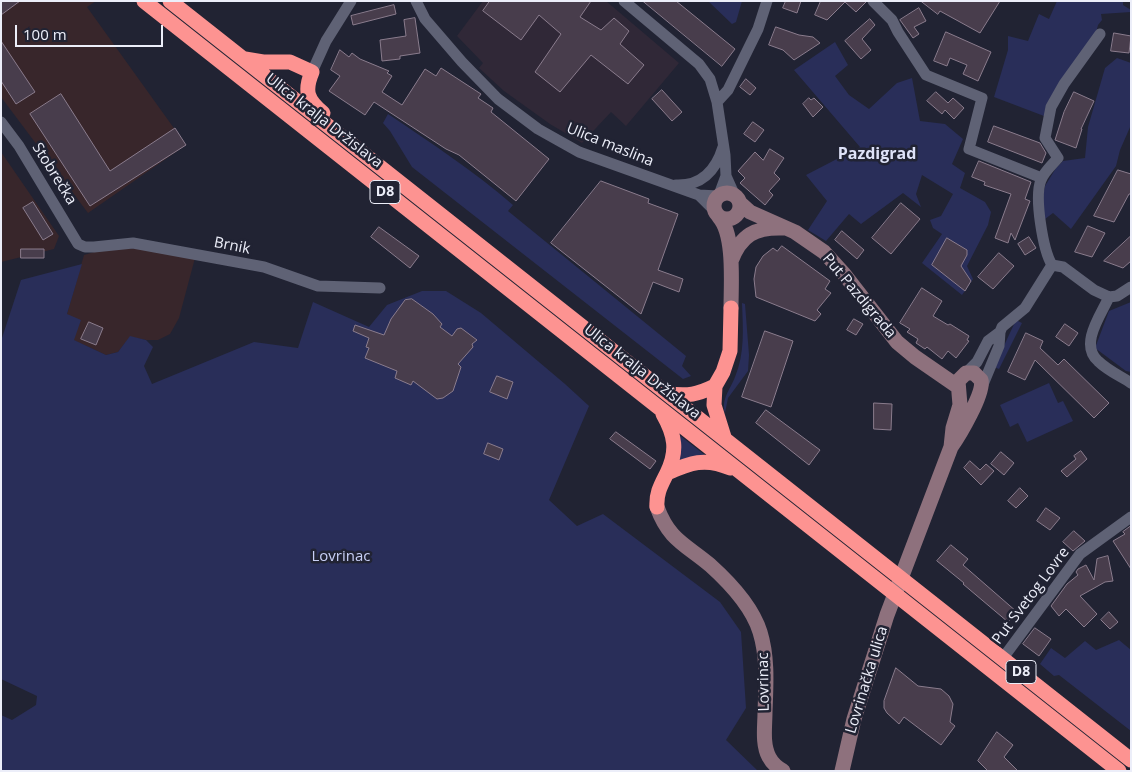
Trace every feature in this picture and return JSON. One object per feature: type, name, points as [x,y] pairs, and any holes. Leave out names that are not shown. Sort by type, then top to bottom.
[{"type":"highway","name":"Ulica kralja Držislava","points":[[144,1],[1118,771]]},
{"type":"highway","name":"Ulica kralja Držislava","points":[[170,1],[1107,741]]},
{"type":"highway","points":[[240,57],[263,62],[290,62],[312,72],[308,86],[311,103],[352,136],[356,149]]},
{"type":"highway","points":[[725,438],[714,405],[715,386],[723,372],[730,351],[731,308]]},
{"type":"highway","points":[[668,394],[696,395],[715,386]]},
{"type":"highway","points":[[657,506],[658,492],[674,458],[674,442],[670,425],[660,408]]},
{"type":"highway","points":[[667,474],[685,465],[701,461],[717,462],[739,472]]},
{"type":"highway","points":[[1107,741],[1131,752]]},
{"type":"highway","name":"D8","points":[[1107,741],[1131,760]]},
{"type":"street","points":[[312,72],[326,41],[350,1]]},
{"type":"street","name":"Ulica maslina","points":[[416,1],[425,19],[462,62],[498,99],[538,129],[579,152],[699,194],[727,207]]},
{"type":"street","points":[[624,1],[699,64],[710,78],[717,102],[726,176],[727,207],[723,222],[728,237],[731,308]]},
{"type":"street","points":[[717,102],[728,90],[758,29],[767,1]]},
{"type":"street","points":[[873,1],[892,20],[926,75],[982,98],[969,149],[1042,178]]},
{"type":"street","points":[[1052,265],[1046,250],[1038,200],[1042,178],[1058,158],[1045,138],[1051,107],[1064,84],[1100,34]]},
{"type":"street","name":"Stobrečka","points":[[1,122],[19,146],[78,244]]},
{"type":"street","points":[[673,185],[693,183],[708,176],[718,161],[723,145]]},
{"type":"street","name":"Put Pazdigrada","points":[[727,207],[757,216],[789,229],[824,252],[844,274],[897,342],[915,357],[961,382]]},
{"type":"street","points":[[730,262],[741,242],[749,234],[766,229],[789,229]]},
{"type":"street","name":"Brnik","points":[[78,244],[85,247],[94,247],[133,243],[264,267],[318,286],[380,288]]},
{"type":"street","points":[[1052,265],[1063,267],[1094,290],[1109,297],[1117,296],[1131,287]]},
{"type":"street","points":[[951,447],[962,432],[982,389],[999,346],[1002,327],[1025,308],[1052,265]]},
{"type":"street","points":[[1109,297],[1091,336],[1090,352],[1097,361],[1131,383]]},
{"type":"street","points":[[951,447],[953,428],[960,405],[961,382],[977,362],[988,341],[1000,332]]},
{"type":"street","points":[[974,373],[982,382],[982,389],[975,397],[970,398],[961,382],[974,373]]},
{"type":"street","name":"Lovrinačka ulica","points":[[842,771],[862,691],[896,590],[951,447]]},
{"type":"street","name":"Lovrinac","points":[[657,506],[670,532],[728,583],[752,613],[765,648],[764,739],[769,757],[783,771]]},
{"type":"street","name":"Put Svetog Lovre","points":[[1003,658],[1080,554],[1131,517]]},
{"type":"shaded area","points":[[1,1],[96,1],[87,7],[186,145],[88,213],[1,97]]},
{"type":"shaded area","points":[[483,1],[606,1],[679,63],[626,126],[611,112],[582,143],[550,124],[504,91],[479,68],[483,63],[457,36]]},
{"type":"shaded area","points":[[1,152],[59,236],[54,249],[1,262]]},
{"type":"shaded area","points":[[126,248],[158,250],[195,258],[179,318],[170,334],[158,340],[130,337],[118,352],[106,355],[73,340],[67,314],[84,255],[101,250]]},
{"type":"green space","points":[[708,1],[742,1],[736,22],[732,24]]},
{"type":"green space","points":[[1057,1],[1123,1],[1123,5],[1131,10],[1131,12],[1101,14],[1102,20],[1098,25],[1095,37],[1044,116],[994,97],[1008,50],[1008,36],[1028,41],[1039,14],[1049,19]]},
{"type":"green space","points":[[835,42],[848,65],[835,76],[849,95],[869,109],[897,83],[912,78],[920,121],[945,124],[963,139],[952,164],[965,173],[960,188],[985,202],[991,212],[988,225],[967,266],[973,279],[962,295],[922,263],[942,234],[933,228],[930,220],[941,216],[953,194],[922,175],[916,194],[921,207],[903,193],[861,224],[849,214],[826,241],[808,230],[827,201],[806,175],[860,147],[794,70]]},
{"type":"green space","points":[[1117,58],[1131,63],[1131,125],[1120,150],[1116,166],[1071,229],[1053,213],[1045,219],[1042,201],[1045,186],[1056,168],[1063,161],[1085,158],[1088,127],[1105,68]]},
{"type":"green space","points":[[388,114],[468,169],[513,205],[508,211],[686,356],[682,366],[691,376],[683,379],[412,167],[383,123]]},
{"type":"green space","name":"Lovrinac","points":[[82,264],[67,314],[81,320],[74,340],[106,355],[118,352],[130,336],[146,340],[153,347],[144,366],[152,384],[254,342],[298,348],[313,302],[369,327],[387,305],[422,291],[446,291],[481,313],[589,406],[549,500],[577,526],[603,514],[720,602],[741,632],[746,708],[726,740],[758,771],[1,771],[1,715],[12,720],[36,705],[37,696],[1,679],[1,341],[21,280]]},
{"type":"green space","points":[[1131,302],[1131,372],[1126,371],[1095,348],[1109,311]]},
{"type":"green space","points":[[742,303],[745,304],[749,355],[748,371],[728,398],[725,413],[725,399],[735,377],[742,350]]},
{"type":"green space","points":[[1016,320],[1022,323],[999,369],[994,367]]},
{"type":"green space","points":[[1049,383],[1058,403],[1063,401],[1073,421],[1027,442],[1018,423],[1010,427],[1000,405]]},
{"type":"green space","points":[[678,434],[706,456],[679,460]]},
{"type":"green space","points":[[1119,640],[1131,650],[1131,731],[1059,675],[1054,676],[1040,664],[1051,648],[1065,658],[1085,641],[1096,650]]},
{"type":"building","points":[[1,1],[20,1],[1,15]]},
{"type":"building","points":[[490,1],[591,1],[580,17],[601,30],[614,18],[629,31],[620,44],[644,65],[628,84],[591,55],[560,92],[535,72],[561,34],[539,15],[521,40],[483,11]]},
{"type":"building","points":[[643,1],[676,1],[735,49],[722,66]]},
{"type":"building","points":[[786,1],[801,1],[797,13],[783,8]]},
{"type":"building","points":[[821,1],[866,2],[856,12],[845,2],[827,20],[815,15]]},
{"type":"building","points":[[921,1],[1000,1],[980,33],[940,11],[938,14]]},
{"type":"building","points":[[394,5],[396,14],[353,25],[351,16]]},
{"type":"building","points":[[919,8],[926,21],[914,27],[919,34],[913,38],[900,20]]},
{"type":"building","points":[[415,18],[420,53],[400,56],[400,59],[382,61],[380,40],[406,36],[404,20]]},
{"type":"building","points":[[870,19],[875,25],[862,39],[871,50],[861,59],[845,41]]},
{"type":"building","points":[[776,27],[799,35],[813,37],[820,43],[794,60],[783,50],[769,45]]},
{"type":"building","points":[[946,32],[991,52],[978,81],[963,74],[967,65],[950,58],[947,66],[934,61]]},
{"type":"building","points":[[1114,33],[1131,36],[1129,53],[1111,51]]},
{"type":"building","points":[[1,41],[35,92],[16,104],[1,81]]},
{"type":"building","points":[[340,50],[349,57],[352,53],[360,59],[389,71],[387,73],[392,76],[382,92],[402,105],[425,69],[436,76],[441,68],[481,94],[478,98],[493,108],[491,112],[549,159],[516,201],[459,155],[446,149],[374,102],[365,115],[329,91],[340,76],[331,70]]},
{"type":"building","points":[[746,79],[756,88],[750,95],[740,87]]},
{"type":"building","points":[[662,90],[682,112],[672,121],[652,99]]},
{"type":"building","points":[[936,92],[948,103],[953,98],[964,108],[954,119],[945,110],[942,114],[927,101]]},
{"type":"building","points":[[1074,92],[1094,101],[1081,129],[1076,148],[1055,140],[1064,112]]},
{"type":"building","points":[[61,94],[110,171],[175,128],[186,145],[90,206],[30,114]]},
{"type":"building","points":[[809,98],[811,100],[814,98],[823,107],[813,117],[803,104]]},
{"type":"building","points":[[753,122],[764,130],[755,142],[744,134]]},
{"type":"building","points":[[994,126],[1040,143],[1046,153],[1042,163],[988,142]]},
{"type":"building","points":[[770,149],[784,158],[774,173],[780,179],[769,191],[773,195],[765,205],[740,183],[745,178],[738,171],[755,152],[763,160]]},
{"type":"building","points":[[979,161],[1031,182],[1025,199],[1030,201],[1015,240],[1011,233],[1008,243],[995,238],[1011,194],[984,185],[985,182],[972,177]]},
{"type":"building","points":[[1118,170],[1131,174],[1131,194],[1129,194],[1114,222],[1094,216]]},
{"type":"building","points":[[601,181],[649,199],[648,203],[678,214],[658,270],[683,279],[679,292],[653,282],[641,314],[551,243]]},
{"type":"building","points":[[33,202],[53,234],[43,240],[23,208]]},
{"type":"building","points":[[901,203],[920,219],[891,254],[872,238]]},
{"type":"building","points":[[1088,226],[1105,233],[1092,257],[1075,252]]},
{"type":"building","points":[[379,227],[419,256],[410,268],[371,237]]},
{"type":"building","points":[[842,231],[864,250],[857,259],[835,240]]},
{"type":"building","points":[[1131,236],[1131,261],[1123,268],[1104,261]]},
{"type":"building","points":[[1029,237],[1036,248],[1025,255],[1018,244]]},
{"type":"building","points":[[947,238],[967,250],[967,255],[961,266],[971,281],[965,291],[932,265]]},
{"type":"building","points":[[782,246],[830,281],[825,289],[831,293],[817,310],[821,314],[815,321],[756,297],[754,279],[756,267],[763,256],[773,248],[777,251]]},
{"type":"building","points":[[21,249],[44,249],[44,258],[21,258]]},
{"type":"building","points":[[999,253],[1014,266],[993,289],[978,277]]},
{"type":"building","points":[[922,288],[942,301],[933,316],[969,336],[967,340],[969,341],[956,358],[948,351],[942,359],[927,347],[925,349],[916,343],[918,339],[907,332],[910,329],[900,323]]},
{"type":"building","points":[[412,299],[433,314],[442,324],[440,327],[452,336],[457,329],[461,328],[477,340],[458,364],[461,367],[453,391],[443,398],[437,399],[413,381],[411,385],[395,378],[397,371],[365,358],[369,348],[366,347],[369,338],[353,331],[355,325],[384,335],[391,319],[405,300]]},
{"type":"building","points":[[854,319],[863,324],[856,335],[847,330]]},
{"type":"building","points":[[89,322],[103,328],[96,345],[81,339]]},
{"type":"building","points":[[1065,324],[1078,333],[1069,346],[1056,337]]},
{"type":"building","points":[[765,331],[793,341],[771,407],[742,397]]},
{"type":"building","points":[[1026,333],[1043,341],[1040,348],[1058,365],[1064,359],[1109,403],[1094,418],[1035,360],[1025,380],[1008,372]]},
{"type":"building","points":[[497,376],[513,382],[507,399],[490,392]]},
{"type":"building","points":[[874,403],[892,404],[891,430],[874,429]]},
{"type":"building","points":[[766,410],[820,450],[809,465],[756,423]]},
{"type":"building","points":[[616,432],[656,461],[650,469],[610,439]]},
{"type":"building","points":[[488,443],[503,449],[499,460],[484,454]]},
{"type":"building","points":[[1081,451],[1087,459],[1067,477],[1061,471],[1076,459],[1074,456]]},
{"type":"building","points":[[1001,452],[1014,463],[1004,475],[991,464]]},
{"type":"building","points":[[970,461],[980,470],[986,464],[994,471],[981,485],[964,468]]},
{"type":"building","points":[[1020,488],[1028,496],[1016,508],[1008,501]]},
{"type":"building","points":[[1046,508],[1060,518],[1050,530],[1037,521]]},
{"type":"building","points":[[1131,526],[1131,569],[1113,541],[1125,534],[1123,532]]},
{"type":"building","points":[[1074,531],[1085,541],[1073,551],[1063,542]]},
{"type":"building","points":[[951,545],[968,559],[963,565],[1017,612],[1008,622],[937,561]]},
{"type":"building","points":[[1108,556],[1113,581],[1105,582],[1080,596],[1097,614],[1084,627],[1066,609],[1059,616],[1051,606],[1067,584],[1078,575],[1076,572],[1078,569],[1086,565],[1094,580],[1097,559]]},
{"type":"building","points":[[1109,612],[1118,622],[1110,629],[1101,620]]},
{"type":"building","points":[[1035,628],[1051,639],[1039,656],[1023,644]]},
{"type":"building","points":[[896,668],[918,686],[941,689],[949,696],[953,704],[950,722],[955,726],[941,745],[904,717],[899,724],[884,708],[884,701]]},
{"type":"building","points":[[997,732],[1013,745],[1004,757],[1018,771],[988,771],[978,761]]},
{"type":"district","name":"Pazdigrad","points":[[877,154]]}]
